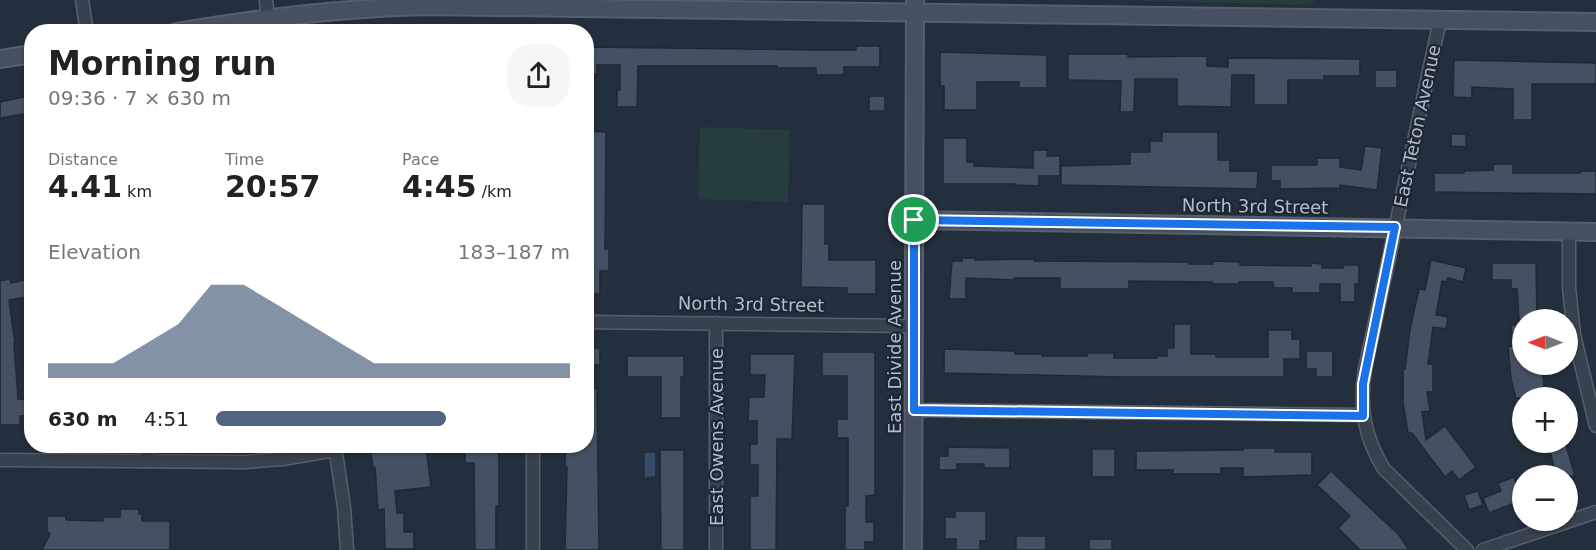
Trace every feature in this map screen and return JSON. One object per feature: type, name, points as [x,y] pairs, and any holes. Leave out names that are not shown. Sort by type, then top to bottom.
[{"type":"street","points":[[82,0],[86,24]]},
{"type":"street","points":[[266,0],[268,24],[363,8],[435,6],[915,6],[1596,22]]},
{"type":"street","name":"East Divide Avenue","points":[[914,550],[915,6]]},
{"type":"street","name":"East Teton Avenue","points":[[1440,20],[1363,384],[1363,416],[1370,443],[1384,469],[1467,550]]},
{"type":"street","points":[[0,59],[24,55]]},
{"type":"street","name":"North 3rd Street","points":[[914,220],[1596,232]]},
{"type":"street","points":[[1569,231],[1569,287],[1574,335],[1596,426]]},
{"type":"street","name":"North 3rd Street","points":[[594,322],[914,326]]},
{"type":"street","name":"East Owens Avenue","points":[[716,323],[716,550]]},
{"type":"street","points":[[914,410],[1363,416]]},
{"type":"street","points":[[147,453],[147,461]]},
{"type":"street","points":[[0,460],[264,462],[310,453]]},
{"type":"street","points":[[336,453],[344,507],[347,550]]},
{"type":"street","points":[[532,550],[533,453]]},
{"type":"street","points":[[1482,550],[1596,512]]},
{"type":"green space","points":[[1110,0],[1315,0],[1310,5]]},
{"type":"green space","points":[[700,127],[790,130],[788,202],[698,199]]},
{"type":"water","points":[[645,453],[655,453],[655,476],[645,477]]},
{"type":"building","points":[[856,46],[880,46],[880,67],[844,67],[844,75],[816,75],[816,68],[777,68],[777,66],[638,66],[637,107],[617,107],[620,65],[597,65],[597,74],[594,74],[594,47],[856,50]]},
{"type":"building","points":[[940,52],[1047,55],[1047,88],[1019,88],[1019,82],[977,82],[977,110],[944,110],[944,86],[940,86]]},
{"type":"building","points":[[1068,54],[1128,54],[1128,57],[1207,56],[1207,66],[1228,67],[1228,58],[1360,59],[1360,76],[1324,76],[1324,80],[1288,80],[1288,105],[1254,105],[1254,75],[1232,75],[1231,107],[1177,106],[1177,79],[1135,79],[1134,112],[1120,112],[1121,81],[1068,80]]},
{"type":"building","points":[[1454,60],[1596,63],[1596,84],[1532,84],[1532,120],[1513,120],[1513,89],[1472,87],[1472,98],[1453,97]]},
{"type":"building","points":[[1375,70],[1397,70],[1397,88],[1375,88]]},
{"type":"building","points":[[869,96],[885,96],[885,111],[869,111]]},
{"type":"building","points":[[24,97],[24,114],[0,118],[0,102]]},
{"type":"building","points":[[594,131],[606,132],[605,249],[609,249],[609,271],[600,271],[600,294],[594,294]]},
{"type":"building","points":[[1162,132],[1218,132],[1218,160],[1230,160],[1230,171],[1258,171],[1257,189],[1061,185],[1061,166],[1130,164],[1130,152],[1150,152],[1150,141],[1162,141]]},
{"type":"building","points":[[1451,134],[1466,134],[1466,147],[1451,146]]},
{"type":"building","points":[[943,138],[967,138],[967,162],[974,162],[974,166],[1033,168],[1033,150],[1048,150],[1047,156],[1060,156],[1060,176],[1039,176],[1039,186],[943,184]]},
{"type":"building","points":[[1365,146],[1382,148],[1377,190],[1340,185],[1340,188],[1280,189],[1280,181],[1271,181],[1271,165],[1317,165],[1317,158],[1340,158],[1340,167],[1361,170]]},
{"type":"building","points":[[1493,164],[1513,164],[1513,173],[1596,171],[1596,194],[1434,192],[1434,173],[1493,170]]},
{"type":"building","points":[[802,204],[825,204],[825,244],[829,244],[829,260],[876,260],[876,294],[847,294],[847,288],[801,287]]},
{"type":"building","points":[[962,258],[1189,262],[1189,264],[1213,264],[1213,261],[1240,262],[1240,265],[1311,266],[1311,263],[1322,264],[1322,268],[1359,265],[1359,284],[1355,284],[1355,302],[1340,302],[1340,284],[1320,284],[1320,293],[1292,293],[1292,288],[1274,288],[1273,282],[1212,284],[1212,282],[1129,281],[1129,289],[1060,289],[1060,278],[1014,278],[1014,280],[966,278],[966,299],[949,299],[952,261],[962,261]]},
{"type":"building","points":[[1431,260],[1466,268],[1463,282],[1448,278],[1447,282],[1442,281],[1436,315],[1448,317],[1446,329],[1433,327],[1428,364],[1433,364],[1433,392],[1427,392],[1430,411],[1422,412],[1426,440],[1445,426],[1476,467],[1459,480],[1452,471],[1445,477],[1412,433],[1408,433],[1403,402],[1403,369],[1405,369],[1410,329],[1419,289],[1425,290]]},
{"type":"building","points":[[1492,263],[1536,263],[1537,309],[1518,309],[1517,289],[1511,289],[1511,280],[1492,280]]},
{"type":"building","points":[[10,279],[11,283],[24,280],[24,297],[9,300],[15,343],[18,399],[24,399],[24,416],[20,416],[20,425],[0,425],[0,281]]},
{"type":"building","points":[[1174,324],[1191,324],[1191,354],[1216,354],[1216,357],[1268,357],[1268,330],[1292,330],[1292,339],[1300,339],[1300,359],[1284,359],[1284,377],[1123,377],[944,373],[944,349],[1015,351],[1015,354],[1042,354],[1042,356],[1087,356],[1087,353],[1114,353],[1114,358],[1167,356],[1167,348],[1174,348]]},
{"type":"building","points":[[1512,346],[1512,375],[1543,375],[1544,387],[1513,387],[1508,347]]},
{"type":"building","points":[[594,348],[600,348],[600,365],[594,365]]},
{"type":"building","points":[[1306,351],[1333,351],[1333,377],[1316,377],[1316,369],[1306,369]]},
{"type":"building","points":[[822,352],[875,352],[875,495],[866,496],[866,522],[874,522],[874,542],[865,542],[865,550],[845,550],[845,506],[848,506],[848,438],[837,438],[837,419],[847,419],[847,376],[822,376]]},
{"type":"building","points":[[750,354],[795,354],[792,439],[777,439],[776,550],[750,550],[750,496],[758,496],[758,465],[750,465],[750,444],[757,444],[757,421],[748,421],[749,397],[764,397],[765,375],[750,375]]},
{"type":"building","points":[[627,356],[684,356],[684,377],[681,377],[681,418],[661,418],[661,377],[627,377]]},
{"type":"building","points":[[594,388],[597,388],[599,550],[565,550],[567,467],[565,467],[565,453],[594,453]]},
{"type":"building","points":[[948,447],[1010,448],[1010,468],[984,468],[984,464],[957,464],[957,470],[939,470],[939,456],[948,456]]},
{"type":"building","points":[[1243,448],[1275,448],[1275,452],[1312,452],[1312,475],[1243,477],[1243,468],[1221,468],[1221,474],[1173,474],[1173,470],[1136,470],[1136,451],[1243,450]]},
{"type":"building","points":[[1092,449],[1115,449],[1115,477],[1092,477]]},
{"type":"building","points":[[660,450],[684,450],[684,550],[661,550]]},
{"type":"building","points":[[371,453],[427,453],[431,487],[395,491],[397,513],[404,513],[404,532],[414,532],[414,549],[385,549],[384,509],[378,510],[375,468],[373,468]]},
{"type":"building","points":[[465,453],[499,453],[496,550],[475,550],[474,463],[465,463]]},
{"type":"building","points":[[1551,453],[1568,453],[1572,465],[1553,465]]},
{"type":"building","points":[[1331,471],[1399,535],[1409,550],[1360,550],[1338,528],[1350,516],[1317,485]]},
{"type":"building","points":[[1512,478],[1512,504],[1489,513],[1483,498],[1501,491],[1498,483]]},
{"type":"building","points":[[1478,491],[1483,505],[1469,510],[1464,495]]},
{"type":"building","points":[[120,509],[139,509],[142,521],[170,521],[170,550],[42,550],[50,534],[47,531],[47,516],[66,516],[66,520],[103,521],[103,517],[120,517]]},
{"type":"building","points":[[955,511],[986,511],[986,541],[980,541],[980,550],[956,550],[956,539],[945,539],[945,517],[955,517]]},
{"type":"building","points":[[1016,536],[1046,536],[1046,550],[1016,550]]},
{"type":"building","points":[[1089,539],[1112,539],[1112,550],[1089,550]]},
{"type":"route","points":[[914,220],[1395,227],[1365,369],[1363,416],[914,410],[914,220]]}]
